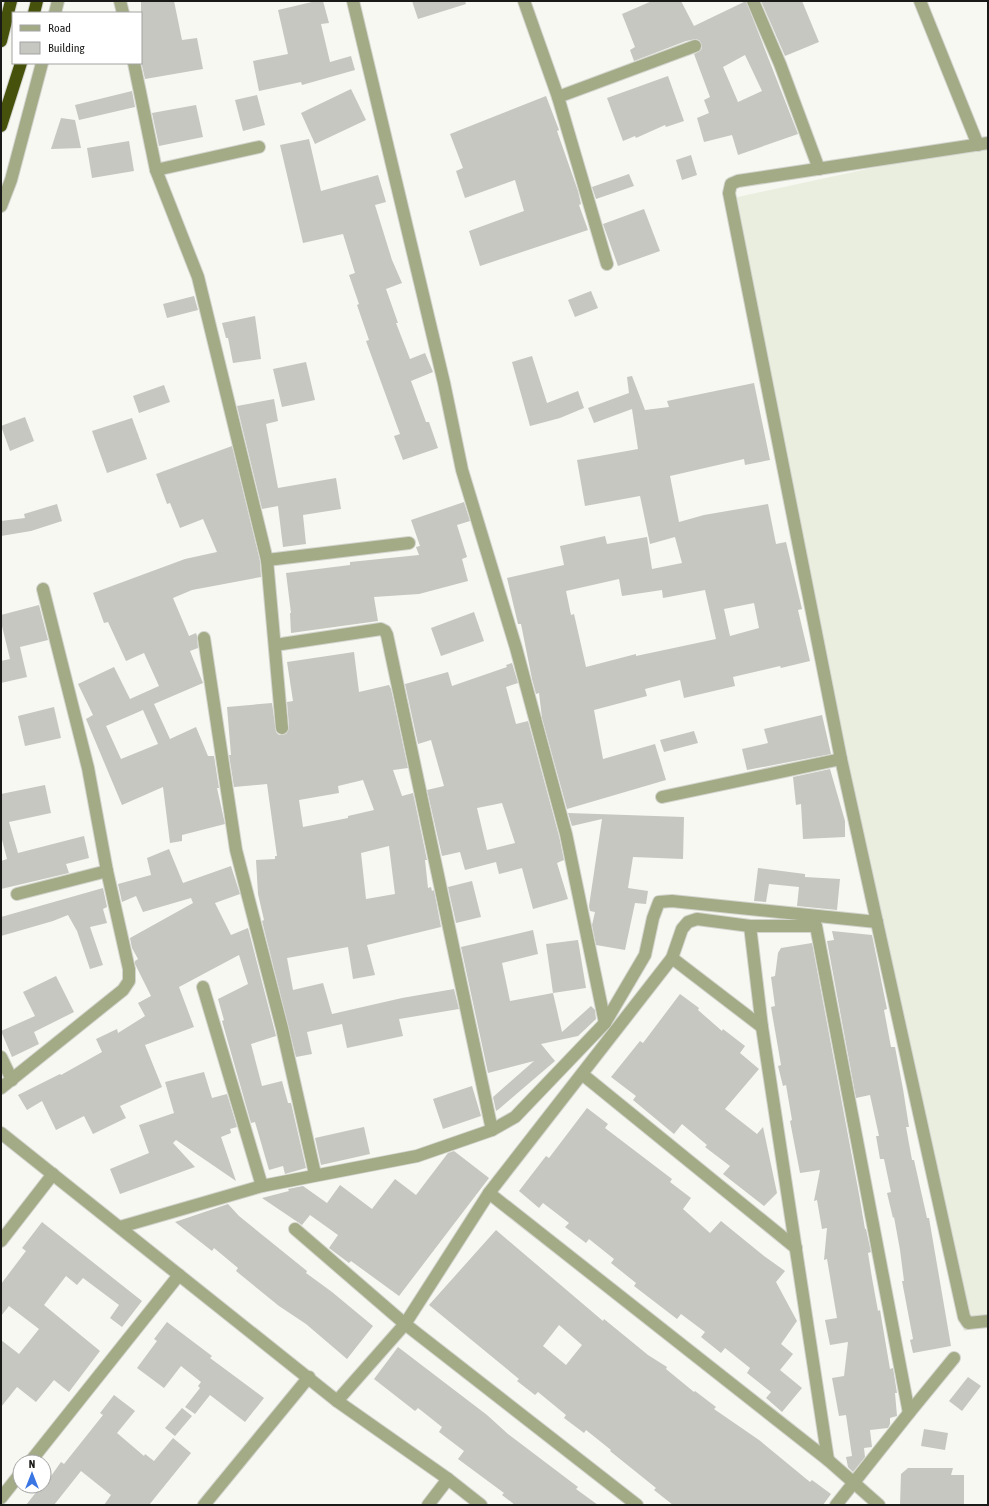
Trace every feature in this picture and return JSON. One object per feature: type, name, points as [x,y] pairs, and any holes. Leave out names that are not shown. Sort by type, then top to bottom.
[{"type":"highway","points":[[1,41],[11,1]]},
{"type":"highway","points":[[34,12],[37,1]]},
{"type":"highway","points":[[1,126],[21,64]]},
{"type":"street","points":[[55,12],[58,1]]},
{"type":"street","points":[[120,1],[123,12]]},
{"type":"street","points":[[353,1],[444,384],[462,470],[516,648],[566,834],[605,1023]]},
{"type":"street","points":[[524,1],[558,97],[608,264]]},
{"type":"street","points":[[753,1],[780,64],[819,169]]},
{"type":"street","points":[[920,1],[983,144],[738,181],[730,184],[729,193],[841,759],[964,1317],[968,1323],[988,1321]]},
{"type":"street","points":[[558,97],[695,46]]},
{"type":"street","points":[[1,206],[11,180],[42,64]]},
{"type":"street","points":[[134,64],[156,170],[198,277],[267,560],[282,728]]},
{"type":"street","points":[[156,170],[259,147]]},
{"type":"street","points":[[267,560],[409,543]]},
{"type":"street","points":[[1,1088],[123,990],[129,981],[129,969],[107,871],[88,768],[43,589]]},
{"type":"street","points":[[275,645],[381,629],[387,634],[492,1130]]},
{"type":"street","points":[[204,638],[236,850],[282,1028],[315,1174]]},
{"type":"street","points":[[662,797],[841,759]]},
{"type":"street","points":[[17,894],[107,871]]},
{"type":"street","points":[[120,1227],[262,1186],[315,1174],[417,1156],[492,1130],[515,1117],[605,1023],[645,956],[653,918],[659,902],[672,901],[877,922]]},
{"type":"street","points":[[337,1400],[405,1324],[489,1193],[672,958],[682,929],[688,922],[697,919],[750,926],[816,926],[909,1413]]},
{"type":"street","points":[[750,926],[762,1027],[828,1460]]},
{"type":"street","points":[[672,958],[762,1027]]},
{"type":"street","points":[[203,987],[262,1186]]},
{"type":"street","points":[[1,1057],[12,1080]]},
{"type":"street","points":[[582,1074],[796,1248]]},
{"type":"street","points":[[1,1133],[337,1400],[448,1479],[481,1505]]},
{"type":"street","points":[[1,1241],[53,1174]]},
{"type":"street","points":[[489,1193],[828,1460],[853,1484],[879,1505]]},
{"type":"street","points":[[295,1229],[405,1324],[637,1505]]},
{"type":"street","points":[[36,1454],[179,1275]]},
{"type":"street","points":[[836,1505],[954,1358]]},
{"type":"street","points":[[204,1505],[309,1377]]},
{"type":"street","points":[[428,1505],[448,1479]]},
{"type":"street","points":[[1,1498],[12,1484]]},
{"type":"shaded area","points":[[988,143],[988,1326],[964,1331],[733,198]]},
{"type":"building","points":[[141,1],[174,1],[182,40],[197,38],[203,69],[145,79],[142,64]]},
{"type":"building","points":[[316,1],[323,1],[329,23],[321,24],[330,62],[351,56],[355,70],[302,85],[301,82],[259,91],[253,61],[288,54],[278,10]]},
{"type":"building","points":[[412,1],[465,1],[466,4],[418,19]]},
{"type":"building","points":[[652,1],[681,1],[694,26],[746,1],[798,134],[738,155],[732,135],[704,142],[697,118],[709,113],[704,100],[710,97],[694,54],[702,48],[700,41],[696,39],[686,41],[634,61],[630,50],[635,47],[622,14]],"holes":[[[745,55],[762,91],[738,102],[723,67]]]},
{"type":"building","points":[[761,1],[802,1],[819,42],[785,56]]},
{"type":"building","points":[[668,76],[684,121],[666,127],[665,125],[636,138],[635,136],[623,141],[607,98]]},
{"type":"building","points":[[351,89],[366,120],[315,144],[301,113]]},
{"type":"building","points":[[132,91],[135,107],[79,120],[75,105]]},
{"type":"building","points":[[257,95],[265,125],[243,131],[235,100]]},
{"type":"building","points":[[546,96],[559,130],[557,131],[578,191],[581,204],[579,205],[588,230],[480,266],[469,231],[524,211],[515,180],[465,198],[456,171],[463,168],[450,134]]},
{"type":"building","points":[[196,105],[203,137],[159,146],[152,113]]},
{"type":"building","points":[[61,118],[75,120],[81,148],[51,149]]},
{"type":"building","points":[[309,139],[321,191],[378,175],[386,202],[375,205],[392,260],[402,283],[386,289],[398,323],[396,323],[410,359],[425,353],[433,372],[411,381],[426,422],[429,422],[438,448],[403,460],[394,436],[400,434],[366,341],[369,340],[349,275],[355,273],[343,234],[303,243],[280,145]]},
{"type":"building","points":[[129,141],[134,171],[92,178],[87,148]]},
{"type":"building","points":[[691,155],[697,175],[682,180],[676,160]]},
{"type":"building","points":[[629,174],[634,186],[596,199],[592,187]]},
{"type":"building","points":[[644,209],[660,251],[618,266],[603,224]]},
{"type":"building","points":[[591,291],[598,308],[575,317],[568,300]]},
{"type":"building","points":[[194,296],[198,310],[167,318],[163,304]]},
{"type":"building","points":[[255,316],[261,359],[233,363],[228,338],[226,338],[222,323]]},
{"type":"building","points":[[532,356],[547,403],[578,391],[584,408],[560,418],[530,426],[512,362]]},
{"type":"building","points":[[306,362],[315,400],[282,407],[273,369]]},
{"type":"building","points":[[632,376],[645,410],[669,407],[667,401],[754,383],[770,460],[745,465],[744,459],[670,476],[679,522],[704,515],[768,504],[776,544],[786,542],[802,609],[798,610],[810,661],[781,668],[780,666],[733,677],[735,686],[684,698],[680,680],[645,689],[647,696],[594,710],[603,759],[655,744],[666,780],[567,809],[542,718],[539,693],[536,694],[521,624],[518,624],[507,578],[564,565],[560,546],[605,536],[607,544],[647,537],[652,569],[682,563],[675,537],[650,544],[640,496],[585,506],[577,460],[638,449],[632,409],[594,423],[588,408],[629,393],[627,377]],"holes":[[[619,579],[622,596],[662,590],[663,598],[705,590],[716,639],[636,656],[636,654],[586,667],[574,614],[571,615],[566,591]],[[754,603],[759,628],[730,636],[724,609]]]},
{"type":"building","points":[[164,385],[170,402],[139,413],[133,396]]},
{"type":"building","points":[[274,399],[278,421],[266,424],[278,488],[336,478],[341,509],[303,515],[306,544],[283,547],[278,506],[262,509],[237,406]]},
{"type":"building","points":[[25,417],[34,441],[10,451],[1,426]]},
{"type":"building","points":[[132,418],[147,459],[107,473],[92,431]]},
{"type":"building","points":[[232,446],[260,561],[261,577],[192,590],[173,598],[189,636],[196,633],[198,648],[190,651],[203,683],[154,704],[170,739],[196,727],[208,756],[214,756],[219,788],[217,788],[225,824],[182,835],[182,841],[170,843],[163,787],[122,805],[86,719],[93,715],[78,684],[114,667],[130,699],[159,686],[144,653],[126,661],[108,622],[104,623],[93,593],[185,559],[217,552],[203,519],[180,528],[170,503],[167,504],[156,474]],"holes":[[[143,710],[158,744],[121,759],[106,726]]]},
{"type":"building","points":[[464,502],[470,521],[457,525],[467,557],[462,559],[468,581],[419,594],[374,597],[378,621],[291,633],[291,613],[286,573],[350,565],[350,562],[419,555],[416,547],[420,546],[411,520]]},
{"type":"building","points":[[57,504],[62,521],[31,531],[1,536],[1,521],[25,518],[24,514]]},
{"type":"building","points":[[39,605],[48,640],[20,647],[27,677],[1,683],[1,661],[10,659],[1,622],[1,615]]},
{"type":"building","points":[[474,612],[484,641],[441,656],[431,628]]},
{"type":"building","points":[[354,652],[359,692],[389,685],[408,768],[393,770],[402,796],[413,793],[427,860],[425,860],[428,888],[431,887],[432,891],[434,890],[441,927],[367,945],[375,975],[353,979],[348,947],[287,958],[293,990],[323,983],[332,1014],[402,998],[454,989],[459,1009],[399,1019],[403,1036],[347,1048],[342,1024],[307,1032],[312,1054],[296,1057],[262,921],[264,920],[258,894],[256,860],[275,859],[275,856],[277,856],[267,784],[234,787],[229,755],[231,755],[227,707],[272,703],[276,732],[279,735],[286,734],[289,727],[287,702],[293,701],[287,662]],"holes":[[[363,780],[374,810],[348,816],[348,818],[303,827],[299,800],[339,793],[338,786]],[[389,846],[395,894],[366,899],[361,853]]]},
{"type":"building","points":[[512,663],[518,683],[506,687],[516,724],[528,721],[564,860],[557,863],[568,899],[533,909],[522,868],[499,874],[496,862],[465,870],[460,852],[442,856],[427,790],[444,786],[431,740],[418,744],[405,684],[448,672],[452,686],[507,667],[506,665]],"holes":[[[502,803],[515,843],[487,850],[477,808]]]},
{"type":"building","points":[[54,707],[61,738],[25,746],[18,716]]},
{"type":"building","points":[[822,715],[831,754],[747,770],[742,749],[768,743],[764,729]]},
{"type":"building","points":[[694,731],[698,743],[664,752],[660,740]]},
{"type":"building","points":[[830,769],[845,821],[845,837],[803,839],[801,804],[796,805],[793,777]]},
{"type":"building","points":[[45,785],[51,813],[9,822],[18,853],[84,836],[89,858],[66,864],[69,873],[1,889],[1,861],[7,859],[1,836],[1,794]]},
{"type":"building","points":[[568,813],[684,817],[683,859],[633,857],[628,888],[648,891],[646,904],[635,903],[625,950],[596,945],[592,925],[595,912],[590,911],[589,906],[602,819],[572,826]]},
{"type":"building","points":[[169,849],[183,883],[231,866],[240,894],[215,903],[231,935],[248,928],[276,1036],[251,1044],[262,1086],[282,1081],[288,1103],[291,1103],[306,1168],[285,1174],[283,1166],[269,1170],[255,1122],[251,1123],[222,1021],[224,1020],[218,999],[248,984],[239,955],[179,987],[194,1027],[145,1045],[162,1087],[120,1106],[126,1118],[93,1134],[84,1116],[56,1130],[42,1101],[27,1110],[18,1095],[60,1074],[61,1075],[102,1052],[96,1039],[117,1029],[118,1033],[145,1016],[138,1003],[151,996],[135,964],[135,961],[138,959],[132,948],[130,938],[193,903],[191,898],[143,912],[136,896],[122,902],[118,884],[151,875],[147,858]]},
{"type":"building","points":[[758,868],[805,874],[805,877],[840,879],[837,910],[797,906],[799,887],[769,884],[766,902],[754,901]]},
{"type":"building","points":[[472,881],[481,917],[456,923],[448,887]]},
{"type":"building","points":[[103,888],[107,907],[103,909],[107,923],[90,927],[103,965],[90,969],[77,931],[68,915],[53,921],[1,936],[1,917]]},
{"type":"building","points":[[533,930],[538,954],[502,963],[510,1001],[553,993],[562,1032],[591,1006],[595,1010],[596,1019],[578,1036],[541,1044],[555,1061],[496,1111],[493,1097],[534,1061],[488,1073],[461,947]]},
{"type":"building","points":[[832,931],[872,935],[887,1009],[884,1010],[891,1047],[895,1047],[903,1089],[909,1127],[906,1127],[912,1160],[914,1160],[927,1218],[929,1218],[951,1346],[913,1353],[910,1340],[913,1339],[902,1281],[904,1281],[900,1250],[894,1217],[893,1218],[887,1193],[891,1192],[884,1159],[880,1159],[876,1136],[879,1136],[870,1095],[856,1098],[827,941],[834,940]]},
{"type":"building","points":[[578,940],[586,988],[553,993],[546,944]]},
{"type":"building","points":[[812,943],[865,1229],[871,1252],[868,1253],[878,1311],[880,1310],[890,1369],[893,1368],[897,1393],[895,1393],[897,1416],[890,1418],[888,1428],[870,1430],[872,1447],[864,1448],[865,1457],[853,1472],[848,1467],[846,1457],[852,1456],[846,1415],[839,1416],[832,1378],[844,1376],[848,1342],[830,1345],[825,1320],[837,1318],[827,1259],[824,1260],[827,1228],[822,1229],[817,1200],[814,1201],[820,1170],[800,1173],[790,1121],[792,1120],[786,1085],[783,1086],[778,1066],[781,1065],[771,1007],[775,1006],[771,977],[775,976],[778,953],[781,948]]},
{"type":"building","points":[[56,976],[74,1012],[34,1032],[39,1044],[12,1057],[1,1031],[35,1016],[23,992]]},
{"type":"building","points":[[680,994],[699,1008],[698,1010],[722,1031],[723,1029],[745,1046],[740,1053],[759,1069],[725,1109],[757,1134],[763,1127],[777,1193],[764,1206],[723,1174],[730,1166],[705,1147],[707,1145],[682,1124],[674,1134],[633,1100],[636,1096],[611,1077],[640,1041],[643,1043]]},
{"type":"building","points":[[204,1072],[212,1098],[227,1094],[237,1127],[230,1129],[231,1133],[221,1137],[236,1181],[176,1140],[173,1143],[195,1167],[120,1194],[110,1169],[149,1153],[139,1125],[174,1113],[165,1082]]},
{"type":"building","points":[[472,1086],[481,1116],[443,1129],[433,1099]]},
{"type":"building","points":[[587,1108],[608,1124],[605,1128],[672,1179],[670,1182],[691,1198],[683,1209],[710,1233],[721,1221],[785,1271],[776,1282],[797,1321],[781,1344],[793,1354],[780,1370],[802,1388],[782,1412],[766,1398],[771,1392],[747,1373],[750,1368],[725,1348],[721,1353],[701,1337],[705,1332],[681,1314],[677,1319],[634,1286],[636,1283],[611,1263],[614,1259],[589,1239],[586,1243],[565,1227],[569,1223],[543,1203],[539,1208],[519,1191],[546,1156],[549,1158]]},
{"type":"building","points":[[364,1127],[370,1154],[321,1165],[315,1138]]},
{"type":"building","points":[[454,1151],[489,1178],[399,1296],[351,1261],[349,1263],[329,1248],[338,1235],[310,1215],[302,1225],[262,1198],[289,1191],[288,1189],[303,1186],[327,1203],[340,1185],[372,1209],[395,1179],[416,1195],[448,1153]]},
{"type":"building","points":[[228,1204],[239,1216],[307,1271],[306,1273],[332,1292],[373,1326],[347,1359],[306,1324],[279,1306],[236,1271],[238,1268],[214,1248],[212,1251],[175,1222]]},
{"type":"building","points":[[42,1222],[142,1301],[122,1327],[110,1318],[119,1305],[83,1278],[77,1285],[66,1276],[44,1305],[100,1351],[69,1392],[54,1380],[36,1402],[17,1387],[1,1407],[1,1340],[19,1354],[39,1329],[9,1306],[1,1316],[1,1284],[26,1251],[22,1248]]},
{"type":"building","points":[[496,1230],[603,1321],[604,1319],[648,1355],[667,1367],[666,1369],[694,1392],[695,1391],[716,1407],[714,1409],[759,1440],[810,1482],[812,1480],[831,1494],[823,1505],[673,1505],[654,1490],[656,1488],[610,1451],[611,1450],[586,1430],[584,1433],[564,1418],[566,1415],[538,1392],[535,1395],[517,1381],[519,1379],[429,1305]],"holes":[[[559,1325],[582,1345],[566,1365],[543,1346]]]},
{"type":"building","points":[[167,1322],[212,1356],[210,1358],[264,1398],[245,1422],[210,1395],[195,1414],[185,1407],[200,1388],[198,1386],[201,1382],[181,1366],[164,1388],[137,1368],[157,1341],[154,1339]]},
{"type":"building","points":[[398,1347],[487,1415],[508,1434],[578,1487],[576,1489],[598,1505],[515,1505],[502,1495],[504,1493],[458,1459],[464,1451],[439,1432],[442,1427],[418,1408],[415,1411],[374,1379]]},
{"type":"building","points":[[968,1377],[981,1386],[962,1411],[949,1401]]},
{"type":"building","points":[[114,1395],[135,1411],[117,1433],[144,1456],[145,1454],[154,1461],[173,1438],[191,1453],[149,1505],[104,1505],[111,1495],[81,1471],[54,1505],[26,1505],[35,1494],[52,1494],[52,1475],[61,1462],[64,1464],[103,1415],[100,1413]]},
{"type":"building","points":[[182,1408],[192,1416],[175,1436],[165,1428]]},
{"type":"building","points":[[924,1429],[948,1433],[945,1450],[921,1446]]},
{"type":"building","points":[[908,1468],[953,1468],[951,1475],[964,1475],[964,1505],[900,1505],[901,1474]]}]
